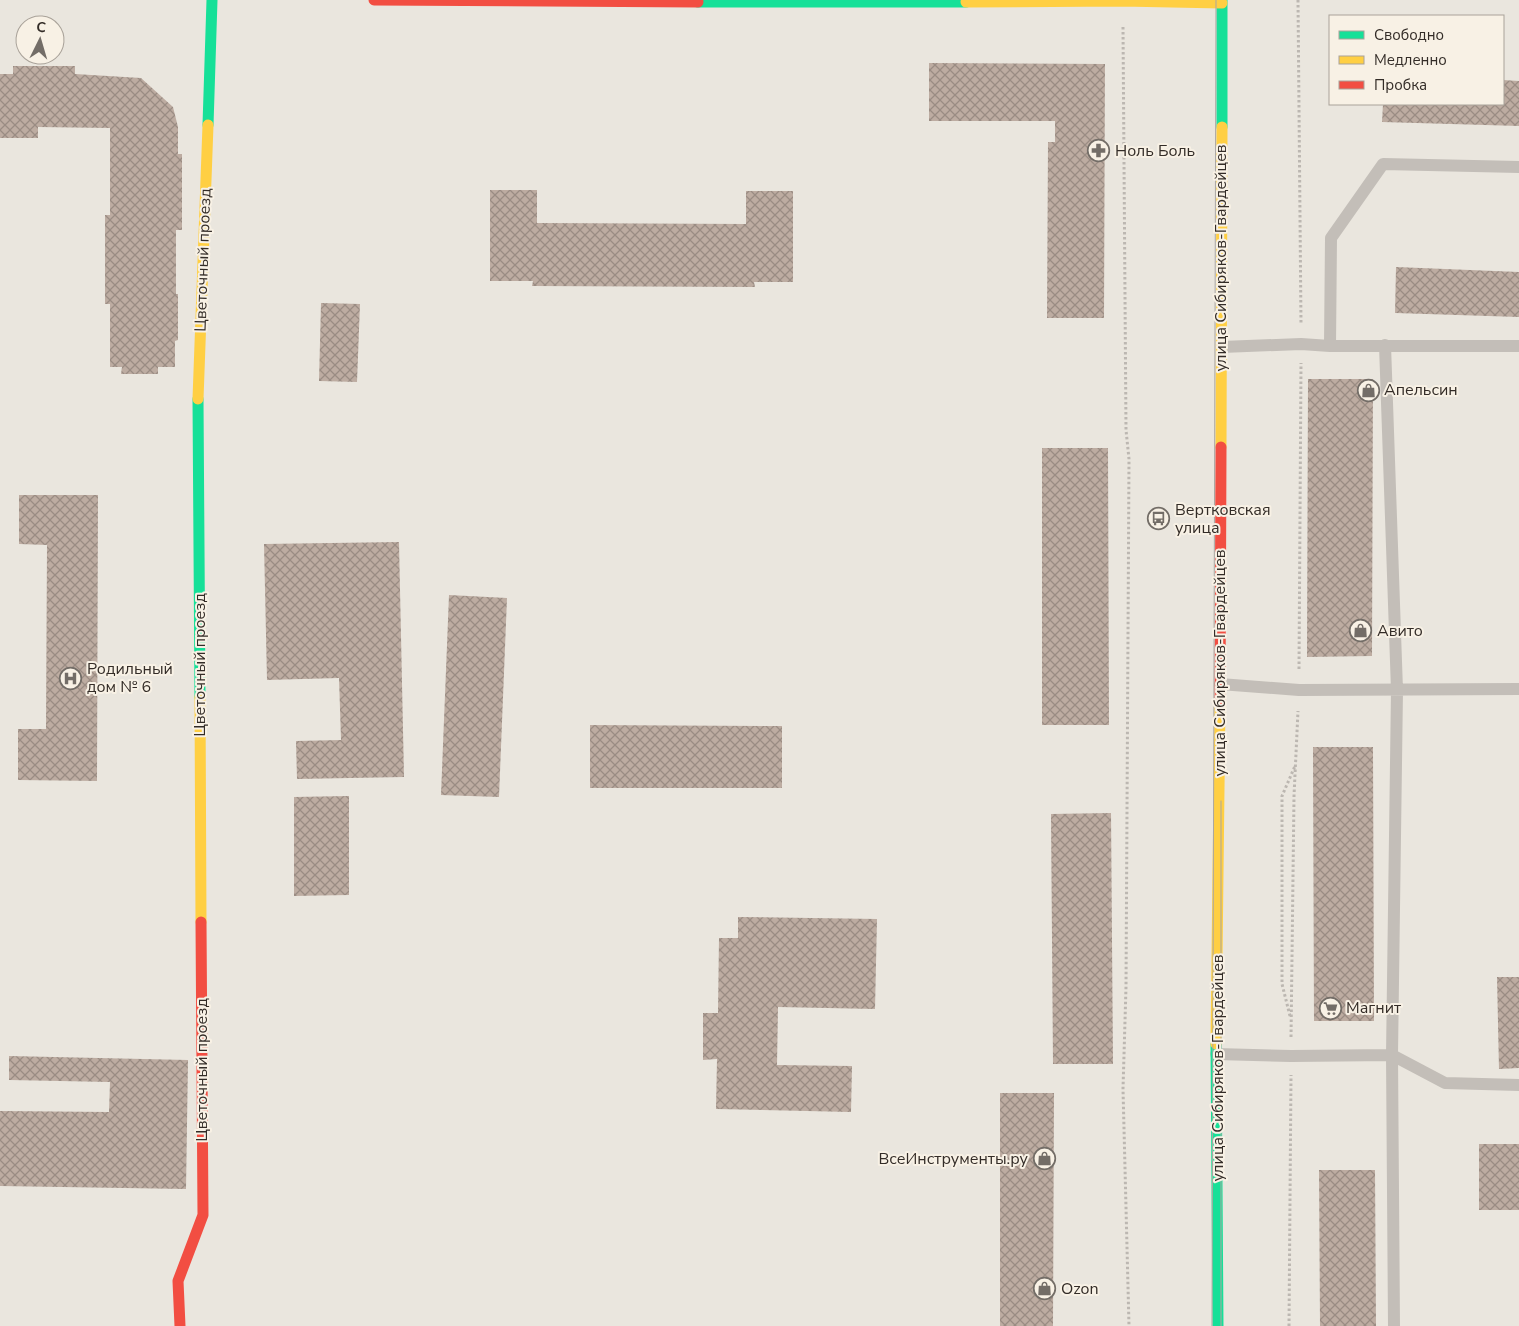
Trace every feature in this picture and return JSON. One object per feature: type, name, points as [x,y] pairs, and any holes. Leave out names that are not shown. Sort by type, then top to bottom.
[{"type":"street","name":"Цветочный проезд","points":[[180,1326],[178,1281],[203,1215],[198,397],[212,0]]},
{"type":"street","points":[[374,0],[829,3],[1222,2]]},
{"type":"street","name":"улица Сибиряков-Гвардейцев","points":[[1218,1326],[1216,1054],[1220,788],[1222,2]]},
{"type":"lane","points":[[1330,346],[1331,238],[1383,164],[1519,167]]},
{"type":"lane","points":[[1222,347],[1301,344],[1330,346],[1519,346]]},
{"type":"lane","points":[[1385,345],[1398,690],[1392,1056],[1394,1326]]},
{"type":"lane","points":[[1220,684],[1298,690],[1519,689]]},
{"type":"lane","points":[[1216,1054],[1392,1056],[1445,1083],[1519,1085]]},
{"type":"path","points":[[1289,1326],[1291,1023],[1294,796],[1298,690],[1301,344],[1298,0]]},
{"type":"path","points":[[1122,1],[1126,430],[1129,459],[1126,987],[1123,1089],[1130,1326]]},
{"type":"path","points":[[1291,1023],[1282,984],[1282,796],[1296,763]]},
{"type":"building","points":[[929,63],[1105,64],[1104,318],[1047,318],[1048,142],[1055,142],[1055,121],[929,121]]},
{"type":"building","points":[[13,66],[75,66],[75,74],[141,78],[173,107],[178,127],[178,154],[182,154],[182,230],[176,230],[178,340],[175,341],[175,367],[158,367],[158,374],[121,374],[122,367],[110,367],[110,304],[105,304],[105,215],[110,215],[110,128],[38,127],[38,138],[0,138],[0,74],[13,74]]},
{"type":"building","points":[[1504,80],[1519,81],[1519,126],[1382,122],[1383,105],[1504,105]]},
{"type":"building","points":[[490,190],[537,190],[537,223],[746,224],[746,191],[793,191],[793,282],[754,282],[755,287],[532,286],[533,281],[490,281]]},
{"type":"building","points":[[1396,267],[1519,272],[1519,317],[1395,313]]},
{"type":"building","points":[[321,303],[360,304],[357,382],[319,381]]},
{"type":"building","points":[[1308,379],[1373,379],[1372,656],[1307,657]]},
{"type":"building","points":[[1042,448],[1108,448],[1109,725],[1042,725]]},
{"type":"building","points":[[19,495],[98,495],[97,781],[18,780],[18,729],[46,729],[47,545],[19,544]]},
{"type":"building","points":[[399,542],[404,777],[297,779],[296,741],[341,740],[339,678],[267,680],[264,544]]},
{"type":"building","points":[[449,595],[507,598],[499,797],[441,795]]},
{"type":"building","points":[[590,725],[782,726],[782,788],[590,788]]},
{"type":"building","points":[[1313,747],[1373,747],[1374,1021],[1314,1021]]},
{"type":"building","points":[[349,796],[349,895],[294,896],[294,797]]},
{"type":"building","points":[[1111,813],[1113,1064],[1053,1064],[1051,814]]},
{"type":"building","points":[[738,917],[877,919],[875,1009],[778,1007],[777,1065],[852,1066],[851,1112],[716,1109],[717,1059],[703,1060],[703,1013],[718,1013],[719,938],[738,938]]},
{"type":"building","points":[[1497,977],[1519,977],[1519,1068],[1499,1069]]},
{"type":"building","points":[[9,1056],[188,1060],[186,1189],[0,1186],[0,1111],[109,1112],[110,1082],[9,1080]]},
{"type":"building","points":[[1000,1093],[1054,1093],[1053,1326],[1000,1326]]},
{"type":"building","points":[[1479,1144],[1519,1144],[1519,1210],[1479,1210]]},
{"type":"building","points":[[1319,1170],[1375,1170],[1376,1326],[1320,1326]]},
{"type":"tram line","points":[[1212,1326],[1216,0]]},
{"type":"tram line","points":[[1221,801],[1221,1326]]},
{"type":"traffic: fast","points":[[208,125],[212,0]]},
{"type":"traffic: fast","points":[[1222,0],[1222,127]]},
{"type":"traffic: fast","points":[[698,2],[966,2]]},
{"type":"traffic: fast","points":[[198,399],[200,697]]},
{"type":"traffic: fast","points":[[1216,1044],[1218,1326]]},
{"type":"traffic: slow","points":[[966,2],[1122,1],[1222,3]]},
{"type":"traffic: slow","points":[[198,399],[208,125]]},
{"type":"traffic: slow","points":[[1221,447],[1222,127]]},
{"type":"traffic: slow","points":[[200,697],[201,922]]},
{"type":"traffic: slow","points":[[1216,1044],[1220,703]]},
{"type":"traffic: jam","points":[[374,0],[698,2]]},
{"type":"traffic: jam","points":[[1220,703],[1221,447]]},
{"type":"traffic: jam","points":[[180,1326],[178,1281],[203,1215],[201,922]]},
{"type":"place","name":"Ноль Боль","points":[[1099,151]]},
{"type":"place","name":"Апельсин","points":[[1368,390]]},
{"type":"place","name":"Вертковская улица","points":[[1159,519]]},
{"type":"place","name":"Авито","points":[[1361,631]]},
{"type":"place","name":"Родильный дом № 6","points":[[71,678]]},
{"type":"place","name":"Магнит","points":[[1330,1008]]},
{"type":"place","name":"ВсеИнструменты.ру","points":[[1044,1159]]},
{"type":"place","name":"Ozon","points":[[1045,1289]]}]
